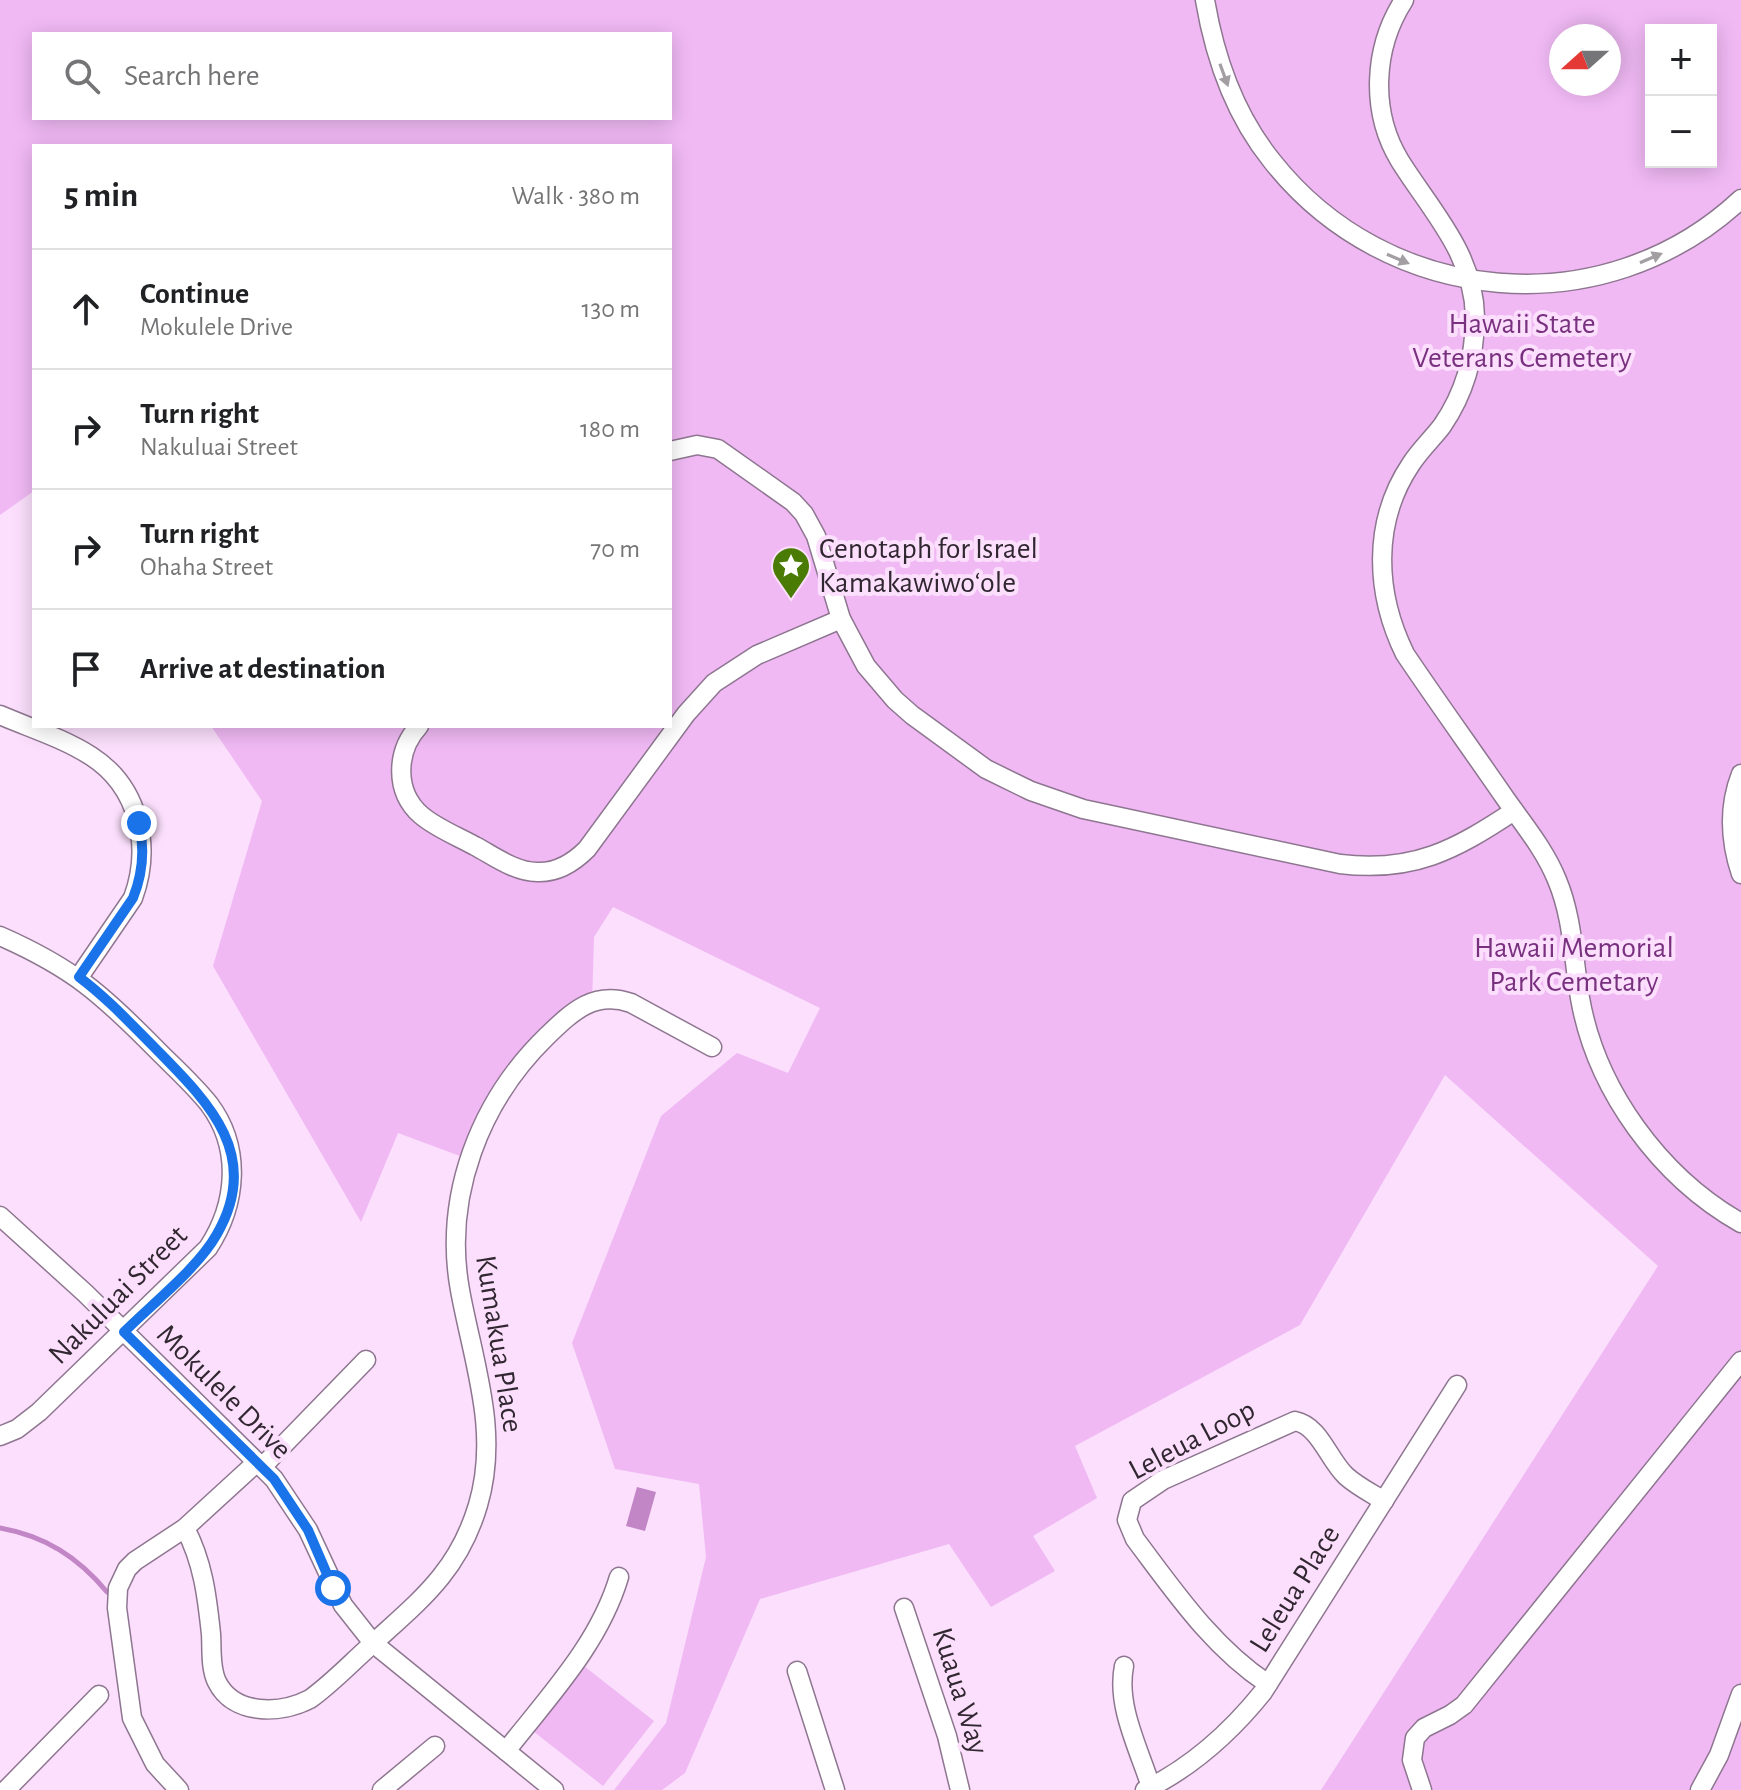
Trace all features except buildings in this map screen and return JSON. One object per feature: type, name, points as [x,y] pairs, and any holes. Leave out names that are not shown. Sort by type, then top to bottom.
[{"type":"street","points":[[1205,0],[1217,55],[1239,110],[1271,160],[1334,222],[1384,253],[1412,264],[1469,280],[1498,284],[1557,283],[1643,262],[1681,243],[1741,199]]},
{"type":"street","points":[[1404,0],[1393,19],[1381,54],[1379,91],[1385,126],[1399,159],[1451,235],[1469,280],[1475,335],[1467,374],[1452,409],[1412,463],[1393,499],[1383,539],[1382,580],[1390,618],[1405,654],[1548,860],[1562,891],[1570,923],[1580,1000],[1587,1026],[1606,1076],[1619,1100],[1633,1123],[1667,1164],[1710,1202],[1741,1223]]},
{"type":"street","points":[[672,451],[697,445],[718,449],[793,502],[816,536],[841,619],[866,666],[887,692],[912,715],[965,755],[1008,781],[1083,809],[1340,864],[1375,867],[1411,863],[1445,853],[1514,811]]},
{"type":"street","points":[[418,728],[407,743],[401,768],[404,790],[414,808],[429,822],[518,869],[551,871],[571,863],[587,849],[686,714],[714,683],[757,655],[841,619]]},
{"type":"street","points":[[0,715],[32,725]]},
{"type":"street","points":[[43,729],[93,757],[117,779],[134,807],[142,839],[142,869],[133,898],[79,977]]},
{"type":"street","points":[[1741,774],[1731,819],[1735,855],[1741,874]]},
{"type":"street","name":"Nakuluai Street","points":[[0,936],[43,955],[79,977],[111,1004],[209,1105],[225,1135],[232,1168],[230,1202],[217,1234],[197,1260],[28,1421],[0,1436]]},
{"type":"street","name":"Kumakua Place","points":[[185,1528],[205,1580],[216,1680],[233,1700],[260,1709],[274,1710],[299,1705],[319,1693],[419,1603],[449,1568],[470,1527],[483,1484],[486,1417],[459,1288],[456,1235],[470,1156],[490,1110],[530,1053],[574,1011],[599,999],[631,1003],[712,1047]]},
{"type":"street","name":"Mokulele Drive","points":[[0,1216],[259,1464],[297,1511],[343,1605],[373,1643],[554,1790]]},
{"type":"street","points":[[179,1790],[155,1764],[132,1718],[117,1598],[122,1579],[135,1561],[185,1528],[259,1464],[366,1360]]},
{"type":"street","points":[[1422,1790],[1411,1753],[1418,1732],[1458,1710],[1469,1698],[1741,1361]]},
{"type":"street","name":"Leleua Place","points":[[1148,1788],[1180,1770],[1225,1735],[1245,1714],[1268,1684],[1457,1385]]},
{"type":"street","name":"Leleua Loop","points":[[1268,1684],[1247,1670],[1213,1639],[1135,1539],[1127,1520],[1132,1501],[1163,1480],[1295,1421],[1313,1430],[1347,1477],[1384,1501]]},
{"type":"street","points":[[506,1751],[590,1642],[607,1610],[619,1577]]},
{"type":"street","name":"Kuaua Way","points":[[904,1608],[947,1736],[960,1790]]},
{"type":"street","points":[[1124,1666],[1123,1700],[1148,1788]]},
{"type":"street","points":[[797,1671],[835,1790]]},
{"type":"street","points":[[1700,1790],[1719,1755],[1741,1694]]},
{"type":"street","points":[[6,1790],[99,1695]]},
{"type":"street","points":[[382,1790],[435,1746]]},
{"type":"green space","points":[[0,0],[1741,0],[1741,1790],[1321,1790],[1658,1266],[1445,1075],[1300,1325],[1075,1446],[1097,1498],[1033,1536],[1055,1571],[991,1607],[949,1544],[760,1599],[685,1773],[662,1790],[614,1790],[666,1723],[706,1557],[699,1484],[615,1469],[572,1343],[661,1116],[737,1053],[788,1073],[820,1008],[613,907],[594,937],[592,1005],[494,1091],[468,1159],[398,1133],[361,1222],[213,966],[262,801],[212,728],[672,728],[672,144],[32,144],[32,492],[0,515]]},
{"type":"green space","points":[[584,1666],[654,1721],[603,1786],[533,1731]]},
{"type":"shaded area","points":[[637,1487],[656,1492],[645,1531],[626,1526]]},
{"type":"waterway","points":[[0,1528],[32,1536],[60,1550],[84,1568],[107,1592]]},
{"type":"place","name":"Cenotaph for Israel Kamakawiwoʻole","points":[[791,600]]},
{"type":"route","points":[[139,823],[143,854],[139,884],[126,912],[79,977],[111,1004],[209,1105],[230,1151],[232,1185],[224,1218],[208,1248],[124,1332],[274,1479],[308,1530],[333,1588]]},
{"type":"park label","name":"Hawaii State Veterans Cemetery","points":[[1522,341]]},
{"type":"park label","name":"Hawaii Memorial Park Cemetary","points":[[1574,965]]}]
